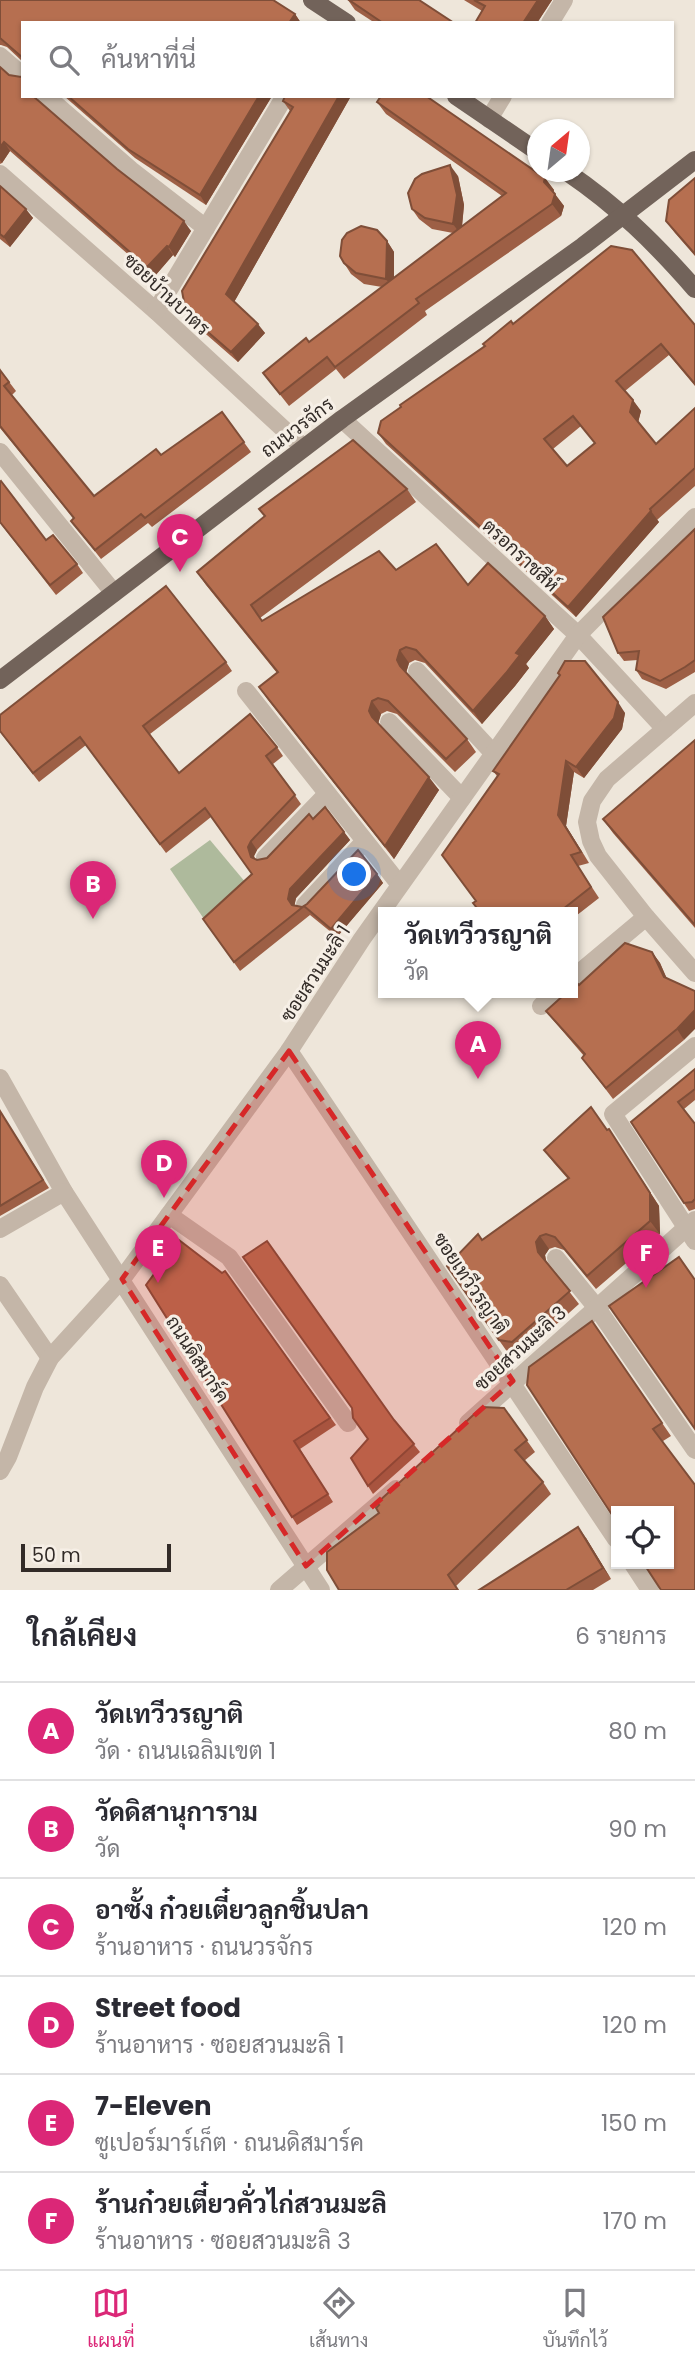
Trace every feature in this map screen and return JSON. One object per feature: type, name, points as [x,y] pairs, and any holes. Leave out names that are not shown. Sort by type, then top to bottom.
[{"type":"main road","points":[[312,0],[337,20]]},
{"type":"main road","points":[[459,98],[527,145]]},
{"type":"main road","name":"ถนนวรจักร","points":[[0,680],[342,419],[695,160]]},
{"type":"main road","points":[[581,182],[624,214],[695,289]]},
{"type":"street","points":[[551,21],[564,0]]},
{"type":"street","points":[[0,56],[21,74]]},
{"type":"street","points":[[48,98],[131,170],[206,228]]},
{"type":"street","points":[[156,311],[284,98]]},
{"type":"street","points":[[489,119],[502,98]]},
{"type":"street","name":"ซอยบ้านบาตร","points":[[0,174],[156,311],[304,448]]},
{"type":"street","name":"ตรอกราชสีห์","points":[[342,419],[578,635],[665,729]]},
{"type":"street","points":[[0,452],[114,593]]},
{"type":"street","name":"ซอยสวนมะลิ 1","points":[[385,907],[578,635],[695,517]]},
{"type":"street","points":[[416,671],[494,754]]},
{"type":"street","points":[[246,691],[400,885]]},
{"type":"street","points":[[695,703],[607,779],[592,801],[587,822],[598,856],[695,974]]},
{"type":"street","points":[[389,722],[462,798]]},
{"type":"street","points":[[265,858],[327,794]]},
{"type":"street","points":[[305,905],[364,842]]},
{"type":"street","name":"ซอยสวนมะลิ 1","points":[[0,1471],[50,1358],[122,1279],[289,1051],[378,916]]},
{"type":"street","points":[[578,974],[646,917]]},
{"type":"street","points":[[541,1006],[550,998]]},
{"type":"street","points":[[692,1230],[613,1114],[695,1046]]},
{"type":"street","name":"ซอยเทวีวรญาติ","points":[[289,1051],[513,1381],[611,1531]]},
{"type":"street","name":"ถนนดิสมาร์ค","points":[[0,1077],[64,1192],[321,1590]]},
{"type":"street","points":[[0,1229],[64,1192]]},
{"type":"street","points":[[169,1215],[229,1258],[348,1423]]},
{"type":"street","name":"ซอยสวนมะลิ 3","points":[[455,1435],[597,1308],[692,1230]]},
{"type":"street","points":[[556,1258],[597,1308],[695,1450]]},
{"type":"street","points":[[0,1285],[50,1358]]},
{"type":"street","points":[[279,1590],[407,1480]]},
{"type":"street","points":[[635,1569],[650,1590]]},
{"type":"highlighted area","points":[[289,1051],[513,1381],[306,1566],[122,1279]]},
{"type":"green space","points":[[210,840],[246,883],[204,919],[170,869]]},
{"type":"building","points":[[0,0],[273,0],[295,14],[290,21],[21,21],[21,56],[0,38]]},
{"type":"building","points":[[349,0],[419,0],[451,21],[380,21]]},
{"type":"building","points":[[474,0],[538,0],[524,21],[476,21],[485,6]]},
{"type":"building","points":[[0,67],[9,75],[21,77],[21,98],[35,98],[117,169],[184,221],[169,247],[147,267],[4,142],[0,147]]},
{"type":"building","points":[[70,98],[258,98],[200,195],[128,149]]},
{"type":"building","points":[[284,98],[338,98],[226,294],[258,324],[231,352],[186,313],[182,291],[293,107],[283,101]]},
{"type":"building","points":[[380,98],[429,98],[527,166],[527,182],[544,182],[555,194],[552,204],[416,299],[419,303],[335,367],[327,357],[280,394],[263,373],[306,338],[309,342],[506,193],[377,102]]},
{"type":"building","points":[[450,165],[457,195],[453,224],[425,218],[412,209],[408,193],[415,179],[422,174]]},
{"type":"building","points":[[695,178],[695,254],[666,221],[669,200]]},
{"type":"building","points":[[0,186],[26,209],[4,237],[0,234]]},
{"type":"building","points":[[361,226],[377,230],[387,241],[386,279],[356,273],[340,256],[342,240],[347,233]]},
{"type":"building","points":[[611,246],[632,250],[695,325],[695,384],[661,344],[616,381],[633,400],[630,412],[656,444],[695,408],[695,468],[650,509],[568,607],[378,433],[381,421],[401,407],[400,405],[485,346],[483,344],[511,321],[513,324]],"holes":[[[573,416],[595,443],[567,466],[544,439]]]},
{"type":"building","points":[[0,370],[9,382],[4,386],[94,496],[156,449],[161,455],[222,412],[244,442],[145,518],[141,514],[95,550],[71,521],[74,518],[0,426]]},
{"type":"building","points":[[353,440],[407,489],[251,605],[262,621],[379,551],[396,570],[436,544],[468,585],[488,563],[545,616],[516,653],[520,655],[473,711],[416,650],[406,647],[400,650],[397,660],[400,666],[467,739],[446,759],[388,701],[378,698],[372,701],[369,711],[372,717],[429,777],[385,846],[259,687],[278,672],[197,572],[265,516],[259,509]]},
{"type":"building","points":[[1,481],[46,540],[53,535],[77,564],[50,585],[0,522]]},
{"type":"building","points":[[695,529],[695,660],[660,681],[636,670],[639,651],[618,653],[603,617]]},
{"type":"building","points":[[166,586],[226,662],[143,726],[179,773],[250,714],[277,747],[266,756],[295,795],[251,841],[248,847],[251,857],[257,860],[267,858],[309,814],[313,819],[325,807],[344,832],[290,889],[288,899],[292,905],[302,907],[307,904],[358,850],[377,874],[331,929],[304,906],[234,962],[203,919],[252,874],[205,808],[160,844],[80,737],[33,773],[0,731],[0,715]]},
{"type":"building","points":[[565,661],[585,661],[618,702],[614,718],[576,767],[566,761],[558,815],[581,852],[571,855],[591,887],[566,907],[476,907],[473,903],[476,901],[442,855],[499,774],[493,771],[560,675],[558,673]]},
{"type":"building","points":[[695,740],[695,925],[603,819]]},
{"type":"building","points":[[625,943],[652,952],[664,977],[695,991],[695,1010],[677,1029],[606,1088],[582,1058],[585,1054],[546,1011],[560,998],[578,998],[579,985]]},
{"type":"building","points":[[695,1069],[695,1089],[678,1102],[695,1124],[695,1199],[684,1203],[631,1122]]},
{"type":"building","points":[[591,1107],[607,1130],[609,1129],[650,1193],[650,1221],[587,1276],[555,1237],[546,1234],[540,1236],[536,1242],[538,1252],[570,1291],[512,1342],[499,1340],[447,1266],[478,1234],[482,1240],[569,1178],[544,1150]]},
{"type":"building","points":[[0,1111],[43,1180],[0,1206]]},
{"type":"building","points":[[179,1240],[222,1273],[225,1271],[330,1418],[294,1441],[328,1494],[292,1517],[146,1285]]},
{"type":"building","points":[[267,1241],[394,1420],[414,1444],[368,1486],[351,1458],[368,1439],[353,1418],[352,1408],[243,1257]]},
{"type":"building","points":[[679,1257],[695,1280],[695,1429],[609,1306]]},
{"type":"building","points":[[592,1321],[662,1423],[653,1429],[695,1485],[695,1590],[661,1590],[647,1569],[674,1569],[674,1506],[611,1506],[611,1513],[527,1385],[529,1367]]},
{"type":"building","points":[[482,1407],[504,1408],[527,1440],[515,1450],[543,1482],[448,1575],[458,1590],[339,1590],[327,1570],[327,1552],[379,1513],[377,1503]]},
{"type":"building","points":[[578,1527],[603,1568],[566,1590],[479,1590]]},
{"type":"place","name":"อาซั้ง ก๋วยเตี๋ยวลูกชิ้นปลา","points":[[180,572]]},
{"type":"place","name":"วัดดิสานุการาม","points":[[93,919]]},
{"type":"place","name":"วัดเทวีวรญาติ","points":[[478,1079]]},
{"type":"place","name":"Street food","points":[[164,1198]]},
{"type":"place","name":"7-Eleven","points":[[158,1283]]},
{"type":"place","name":"ร้านก๋วยเตี๋ยวคั่วไก่สวนมะลิ","points":[[646,1288]]}]
